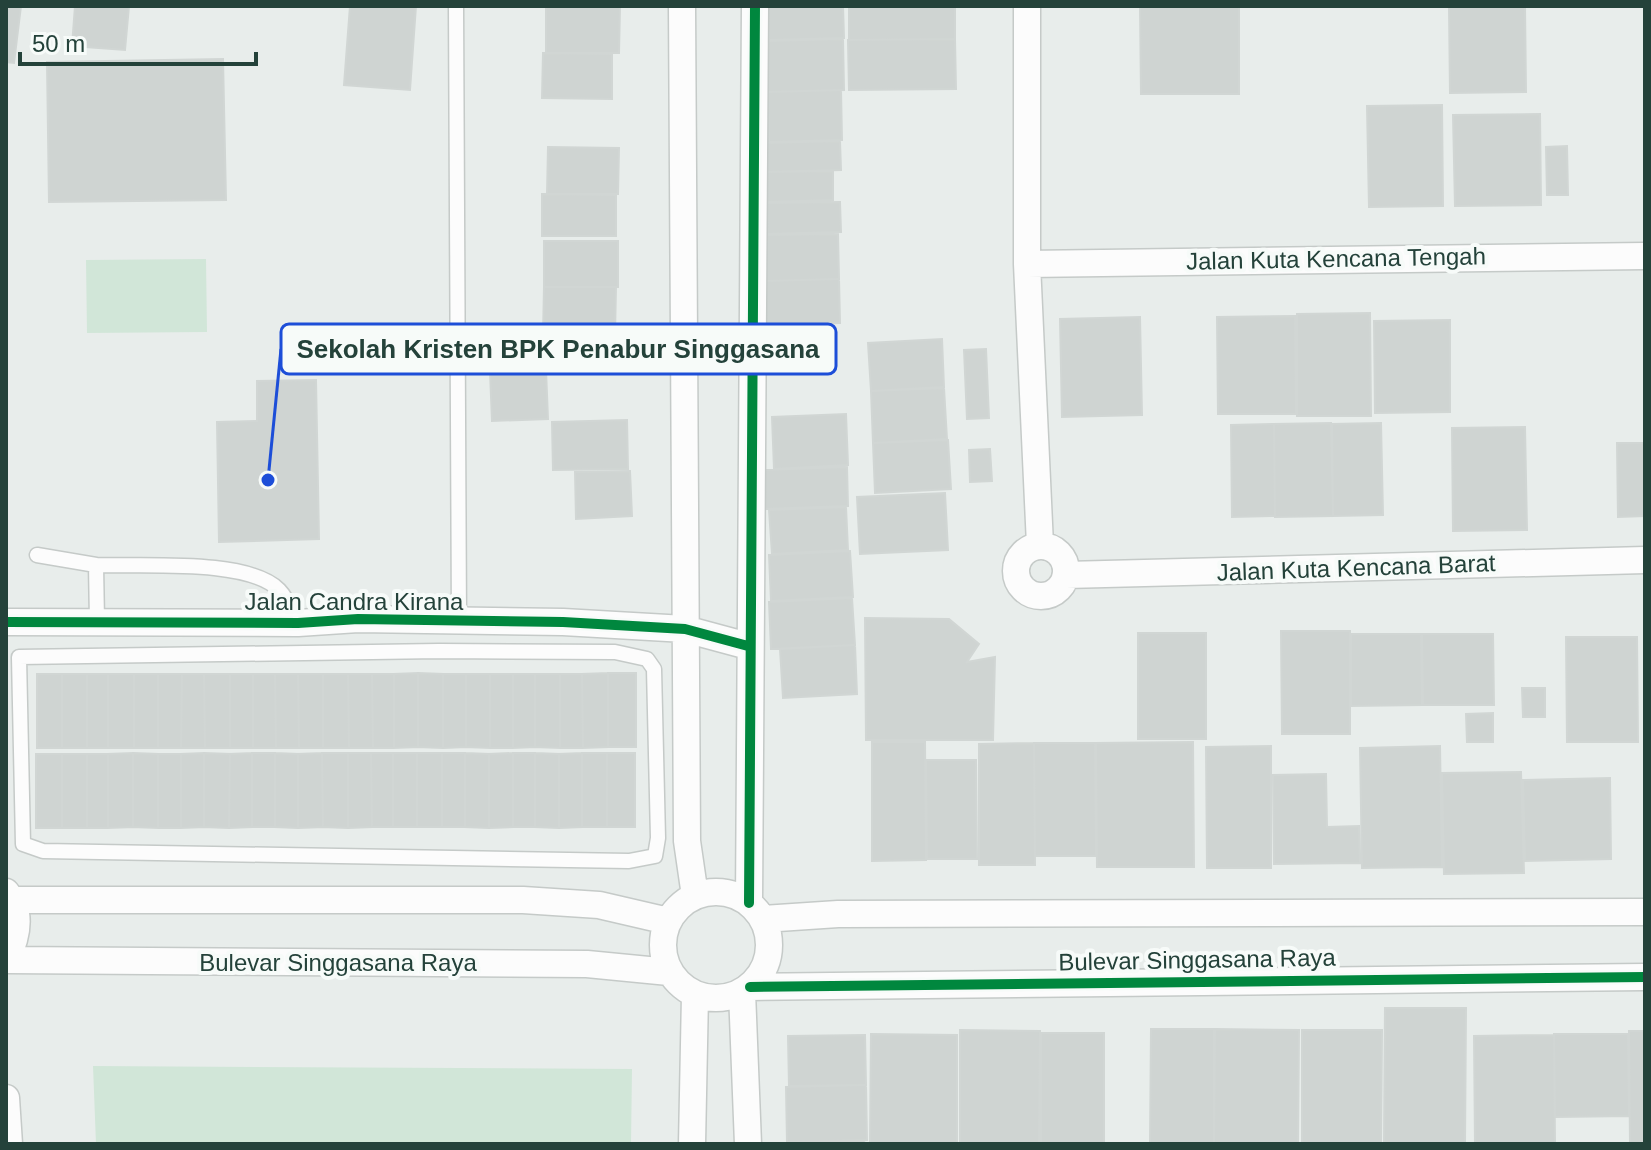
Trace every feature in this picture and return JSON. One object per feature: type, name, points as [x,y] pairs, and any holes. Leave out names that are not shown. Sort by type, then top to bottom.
[{"type":"street","points":[[682,6],[687,841],[695,896]]},
{"type":"street","points":[[755,6],[748,646],[756,911],[769,944],[764,967],[746,990],[719,999],[695,995],[680,986],[669,972],[662,947],[668,921],[679,906],[695,896],[723,892],[756,911]]},
{"type":"street","points":[[1027,6],[1027,264],[1040,545]]},
{"type":"street","name":"Jalan Kuta Kencana Tengah","points":[[1027,264],[1645,256]]},
{"type":"street","points":[[1040,545],[1060,554],[1066,575],[1053,594],[1042,597],[1022,589],[1016,578],[1020,556],[1040,545]]},
{"type":"street","name":"Jalan Kuta Kencana Barat","points":[[1066,575],[1645,560]]},
{"type":"street","name":"Jalan Candra Kirana","points":[[6,622],[298,623],[358,619],[563,622],[685,629],[748,646]]},
{"type":"street","points":[[6,960],[18,931],[9,896],[523,900],[599,905],[668,921]]},
{"type":"street","name":"Bulevar Singgasana Raya","points":[[756,911],[838,914],[1645,912]]},
{"type":"street","name":"Bulevar Singgasana Raya","points":[[6,960],[587,964],[669,972]]},
{"type":"street","name":"Bulevar Singgasana Raya","points":[[746,990],[1645,977]]},
{"type":"street","points":[[746,990],[748,1144]]},
{"type":"street","points":[[692,1144],[695,995]]},
{"type":"street","points":[[6,1098],[9,1144]]},
{"type":"lane","points":[[456,6],[459,622]]},
{"type":"lane","points":[[37,555],[96,565],[232,571],[261,577],[280,591],[298,623]]},
{"type":"lane","points":[[96,565],[97,621]]},
{"type":"lane","points":[[615,652],[637,654],[647,659],[654,669],[658,838],[655,856],[650,860],[43,851],[27,847],[13,835],[12,658],[615,652]]},
{"type":"lane","points":[[654,669],[685,670]]},
{"type":"lane","points":[[658,838],[687,841]]},
{"type":"green space","points":[[206,259],[207,332],[87,333],[86,260]]},
{"type":"green space","points":[[93,1066],[632,1069],[631,1144],[96,1144]]},
{"type":"building","points":[[6,6],[21,6],[14,63],[6,62]]},
{"type":"building","points":[[75,6],[129,6],[125,50],[72,46]]},
{"type":"building","points":[[350,6],[416,6],[410,90],[344,85]]},
{"type":"building","points":[[546,6],[620,6],[619,53],[546,53]]},
{"type":"building","points":[[768,6],[843,6],[844,38],[769,40]]},
{"type":"building","points":[[849,6],[955,6],[955,39],[849,40]]},
{"type":"building","points":[[1140,6],[1239,6],[1239,94],[1141,94]]},
{"type":"building","points":[[1449,6],[1525,6],[1526,92],[1450,93]]},
{"type":"building","points":[[843,39],[844,90],[768,92],[767,41]]},
{"type":"building","points":[[955,39],[956,89],[849,90],[848,40]]},
{"type":"building","points":[[543,53],[612,54],[612,99],[542,98]]},
{"type":"building","points":[[223,59],[226,200],[49,202],[47,62]]},
{"type":"building","points":[[841,90],[842,140],[769,142],[768,92]]},
{"type":"building","points":[[1442,105],[1443,206],[1369,207],[1367,106]]},
{"type":"building","points":[[1540,114],[1541,205],[1455,206],[1453,115]]},
{"type":"building","points":[[840,141],[841,170],[764,172],[763,143]]},
{"type":"building","points":[[1567,146],[1568,195],[1547,195],[1546,147]]},
{"type":"building","points":[[548,147],[619,148],[618,194],[547,194]]},
{"type":"building","points":[[833,171],[833,200],[767,202],[766,172]]},
{"type":"building","points":[[542,194],[616,195],[616,236],[542,236]]},
{"type":"building","points":[[840,202],[841,232],[764,234],[764,203]]},
{"type":"building","points":[[838,234],[839,279],[765,281],[763,235]]},
{"type":"building","points":[[544,241],[618,241],[618,287],[544,287]]},
{"type":"building","points":[[839,279],[840,323],[766,325],[765,281]]},
{"type":"building","points":[[544,287],[616,287],[615,335],[543,334]]},
{"type":"building","points":[[1370,313],[1371,416],[1297,416],[1297,314]]},
{"type":"building","points":[[1295,316],[1296,414],[1218,414],[1217,317]]},
{"type":"building","points":[[1140,317],[1142,415],[1062,417],[1060,319]]},
{"type":"building","points":[[1450,320],[1450,412],[1375,413],[1374,321]]},
{"type":"building","points":[[942,339],[944,387],[871,391],[868,343]]},
{"type":"building","points":[[545,345],[548,419],[492,421],[489,347]]},
{"type":"building","points":[[986,349],[989,418],[967,419],[964,350]]},
{"type":"building","points":[[316,380],[319,539],[219,542],[217,422],[257,421],[257,381]]},
{"type":"building","points":[[944,388],[947,439],[873,443],[871,391]]},
{"type":"building","points":[[846,414],[848,465],[774,469],[772,417]]},
{"type":"building","points":[[627,420],[628,469],[553,470],[552,422]]},
{"type":"building","points":[[1331,423],[1333,516],[1275,517],[1274,424]]},
{"type":"building","points":[[1381,423],[1383,515],[1333,516],[1332,424]]},
{"type":"building","points":[[1274,424],[1275,516],[1232,517],[1231,425]]},
{"type":"building","points":[[1525,427],[1527,530],[1453,531],[1452,428]]},
{"type":"building","points":[[948,440],[951,489],[875,493],[873,443]]},
{"type":"building","points":[[1617,443],[1645,443],[1645,516],[1618,517]]},
{"type":"building","points":[[990,449],[992,481],[970,482],[969,450]]},
{"type":"building","points":[[847,467],[848,506],[763,509],[761,470]]},
{"type":"building","points":[[630,471],[632,516],[576,519],[575,472]]},
{"type":"building","points":[[945,493],[948,550],[860,554],[857,497]]},
{"type":"building","points":[[846,507],[848,550],[772,554],[769,510]]},
{"type":"building","points":[[850,551],[853,597],[771,601],[769,555]]},
{"type":"building","points":[[852,598],[855,645],[771,649],[769,602]]},
{"type":"building","points":[[865,618],[949,619],[979,644],[967,662],[995,657],[993,740],[866,740]]},
{"type":"building","points":[[1281,631],[1350,631],[1350,734],[1282,734]]},
{"type":"building","points":[[1138,633],[1206,633],[1206,739],[1138,739]]},
{"type":"building","points":[[1351,634],[1421,634],[1422,705],[1351,706]]},
{"type":"building","points":[[1422,634],[1493,634],[1494,705],[1423,705]]},
{"type":"building","points":[[1566,637],[1637,637],[1638,742],[1567,742]]},
{"type":"building","points":[[855,645],[857,694],[783,698],[780,649]]},
{"type":"building","points":[[418,673],[418,747],[394,748],[394,674]]},
{"type":"building","points":[[418,673],[443,674],[443,748],[418,747]]},
{"type":"building","points":[[608,673],[608,747],[583,748],[582,674]]},
{"type":"building","points":[[608,673],[636,673],[636,747],[608,747]]},
{"type":"building","points":[[37,674],[62,674],[62,748],[37,748]]},
{"type":"building","points":[[62,674],[87,674],[87,748],[62,748]]},
{"type":"building","points":[[87,674],[108,674],[108,748],[87,748]]},
{"type":"building","points":[[108,674],[134,674],[134,748],[108,748]]},
{"type":"building","points":[[134,674],[158,674],[158,748],[134,748]]},
{"type":"building","points":[[158,674],[182,674],[181,748],[158,748]]},
{"type":"building","points":[[182,674],[204,674],[205,748],[181,748]]},
{"type":"building","points":[[204,674],[230,674],[230,748],[205,748]]},
{"type":"building","points":[[230,674],[253,674],[253,748],[230,748]]},
{"type":"building","points":[[253,674],[275,674],[276,748],[253,748]]},
{"type":"building","points":[[275,674],[298,674],[299,748],[276,748]]},
{"type":"building","points":[[298,674],[323,674],[323,748],[299,748]]},
{"type":"building","points":[[323,674],[348,674],[349,748],[323,748]]},
{"type":"building","points":[[348,674],[372,674],[373,748],[349,748]]},
{"type":"building","points":[[372,674],[394,674],[394,748],[373,748]]},
{"type":"building","points":[[443,674],[466,674],[466,747],[443,748]]},
{"type":"building","points":[[466,674],[490,674],[490,748],[466,747]]},
{"type":"building","points":[[490,674],[513,674],[513,748],[490,748]]},
{"type":"building","points":[[513,674],[535,674],[535,747],[513,748]]},
{"type":"building","points":[[535,674],[560,674],[560,748],[535,747]]},
{"type":"building","points":[[560,674],[582,674],[583,748],[560,748]]},
{"type":"building","points":[[1522,688],[1545,688],[1545,717],[1523,717]]},
{"type":"building","points":[[1493,713],[1493,742],[1467,742],[1466,714]]},
{"type":"building","points":[[872,742],[925,742],[926,860],[872,861]]},
{"type":"building","points":[[1193,742],[1194,867],[1097,867],[1096,743]]},
{"type":"building","points":[[1034,743],[1095,743],[1096,856],[1035,856]]},
{"type":"building","points":[[1034,743],[1035,865],[979,865],[979,744]]},
{"type":"building","points":[[1271,746],[1271,868],[1207,868],[1206,747]]},
{"type":"building","points":[[1440,746],[1442,867],[1362,868],[1360,748]]},
{"type":"building","points":[[133,753],[158,754],[158,828],[133,827]]},
{"type":"building","points":[[133,753],[133,827],[108,828],[108,754]]},
{"type":"building","points":[[204,753],[230,754],[229,828],[204,827]]},
{"type":"building","points":[[204,753],[204,827],[181,828],[181,754]]},
{"type":"building","points":[[252,753],[275,753],[275,827],[252,827]]},
{"type":"building","points":[[252,753],[252,827],[229,828],[230,754]]},
{"type":"building","points":[[275,753],[298,754],[298,828],[275,827]]},
{"type":"building","points":[[322,753],[348,753],[348,828],[323,827]]},
{"type":"building","points":[[322,753],[323,827],[298,828],[298,754]]},
{"type":"building","points":[[348,753],[371,753],[372,827],[348,828]]},
{"type":"building","points":[[371,753],[393,753],[393,827],[372,827]]},
{"type":"building","points":[[393,753],[417,753],[417,827],[393,827]]},
{"type":"building","points":[[417,753],[442,753],[442,827],[417,827]]},
{"type":"building","points":[[442,753],[465,753],[465,827],[442,827]]},
{"type":"building","points":[[465,753],[489,754],[489,828],[465,827]]},
{"type":"building","points":[[513,753],[535,753],[535,827],[513,827]]},
{"type":"building","points":[[513,753],[513,827],[489,828],[489,754]]},
{"type":"building","points":[[535,753],[559,754],[559,828],[535,827]]},
{"type":"building","points":[[582,753],[607,753],[607,827],[582,827]]},
{"type":"building","points":[[582,753],[582,827],[559,828],[559,754]]},
{"type":"building","points":[[607,753],[635,753],[635,827],[607,827]]},
{"type":"building","points":[[36,754],[62,754],[62,828],[36,828]]},
{"type":"building","points":[[62,754],[87,754],[87,828],[62,828]]},
{"type":"building","points":[[87,754],[108,754],[108,828],[87,828]]},
{"type":"building","points":[[158,754],[181,754],[181,828],[158,828]]},
{"type":"building","points":[[926,760],[976,760],[977,859],[927,859]]},
{"type":"building","points":[[1521,772],[1524,873],[1444,874],[1442,773]]},
{"type":"building","points":[[1326,774],[1327,827],[1359,826],[1360,863],[1274,864],[1273,775]]},
{"type":"building","points":[[1610,778],[1611,859],[1525,861],[1523,780]]},
{"type":"building","points":[[1385,1008],[1466,1008],[1465,1144],[1384,1144]]},
{"type":"building","points":[[1151,1029],[1214,1029],[1214,1144],[1150,1144]]},
{"type":"building","points":[[1215,1029],[1299,1030],[1298,1144],[1214,1144]]},
{"type":"building","points":[[960,1030],[1040,1031],[1039,1144],[960,1144]]},
{"type":"building","points":[[1302,1030],[1382,1030],[1381,1144],[1302,1144]]},
{"type":"building","points":[[1629,1031],[1645,1031],[1645,1144],[1630,1144]]},
{"type":"building","points":[[1041,1033],[1104,1033],[1104,1144],[1041,1144]]},
{"type":"building","points":[[871,1034],[957,1035],[957,1144],[870,1144]]},
{"type":"building","points":[[1554,1034],[1628,1034],[1629,1116],[1555,1117]]},
{"type":"building","points":[[865,1035],[866,1085],[789,1086],[788,1036]]},
{"type":"building","points":[[1554,1035],[1555,1144],[1475,1144],[1474,1036]]},
{"type":"building","points":[[866,1085],[867,1140],[787,1142],[786,1087]]},
{"type":"building","points":[[864,1141],[865,1144],[787,1144],[787,1142]]},
{"type":"cycle path","points":[[749,903],[755,6]]},
{"type":"cycle path","points":[[6,622],[298,623],[358,619],[563,622],[685,629],[748,646]]},
{"type":"cycle path","points":[[750,987],[1645,977]]},
{"type":"place","name":"Sekolah Kristen BPK Penabur Singgasana","points":[[268,480]]}]
